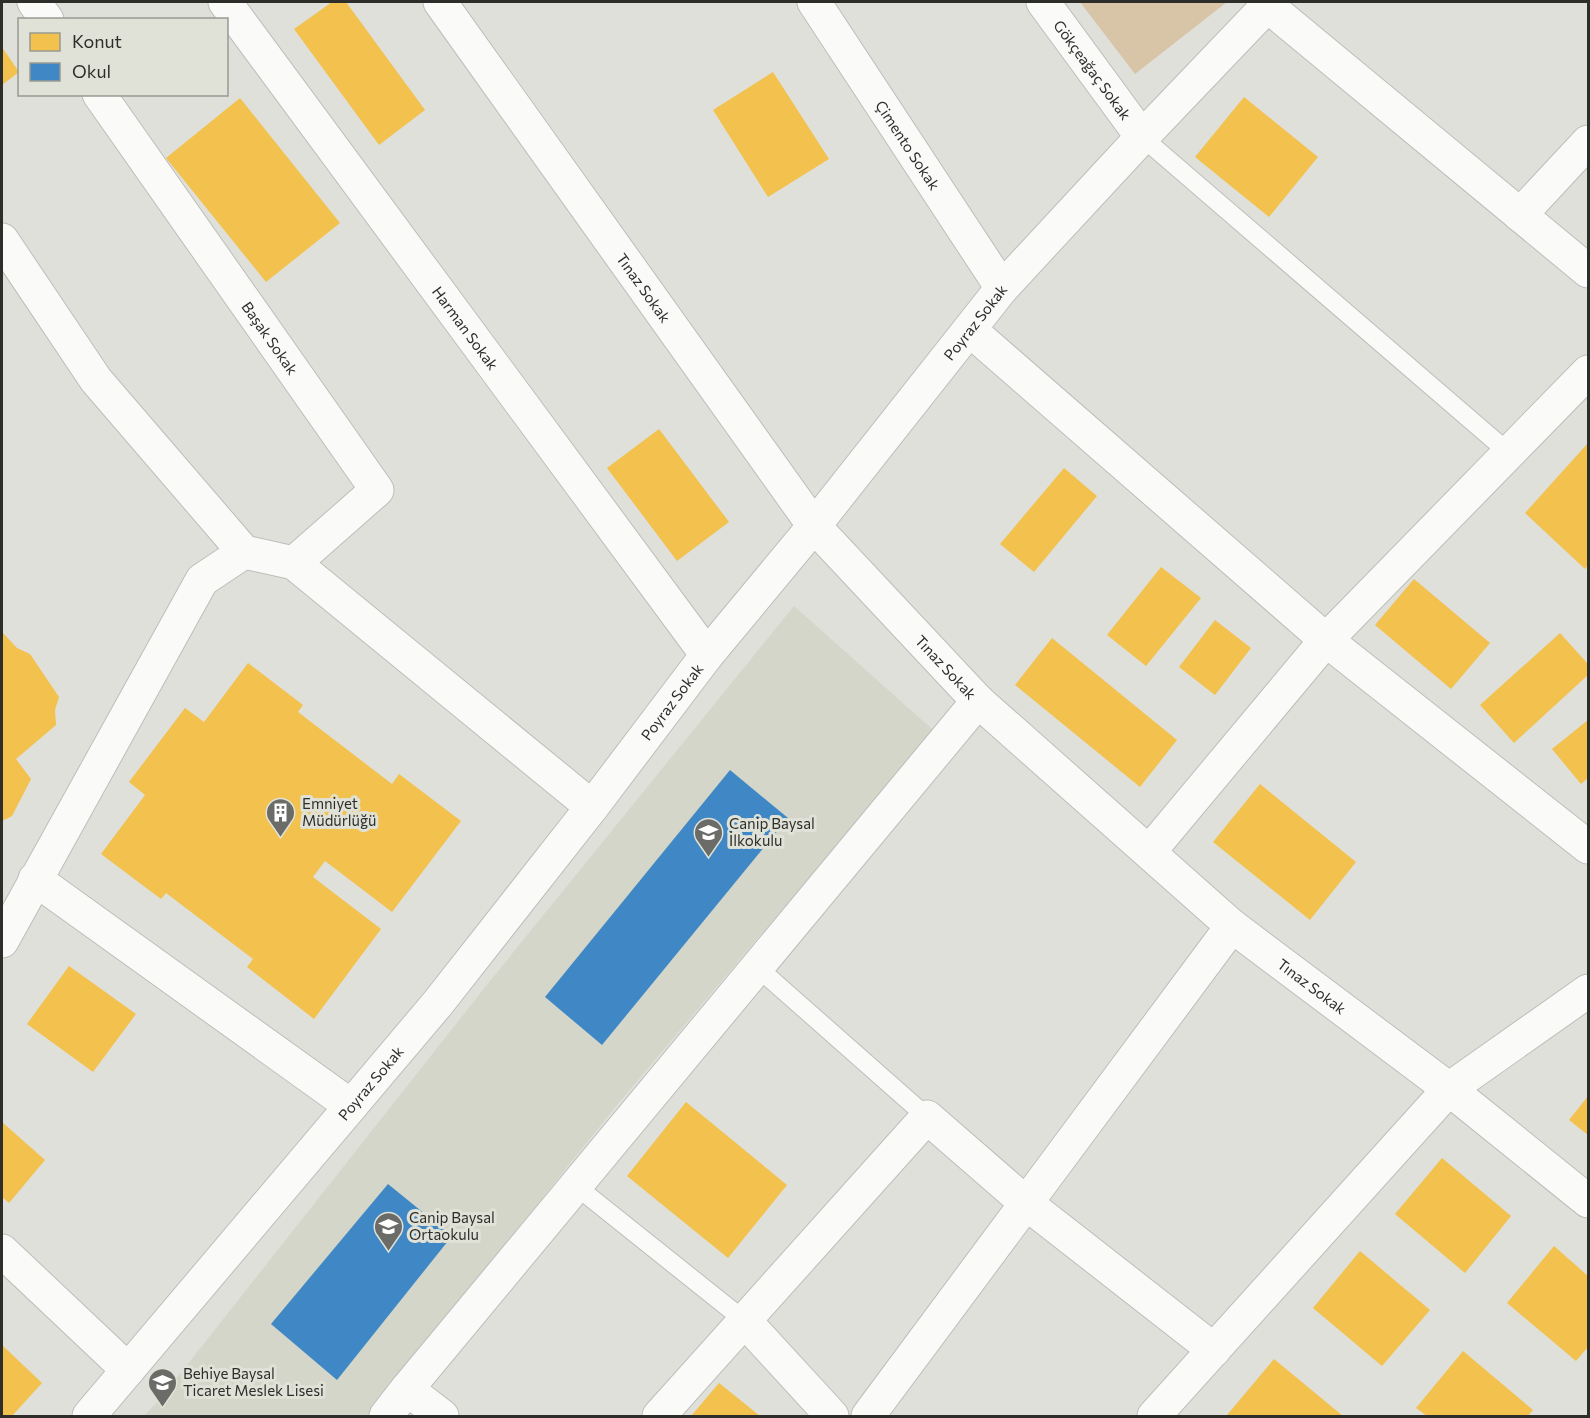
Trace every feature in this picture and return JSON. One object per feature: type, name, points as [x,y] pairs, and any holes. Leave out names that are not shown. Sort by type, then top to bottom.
[{"type":"street","points":[[34,2],[46,18]]},
{"type":"street","name":"Harman Sokak","points":[[225,2],[707,655]]},
{"type":"street","name":"Tınaz Sokak","points":[[440,2],[814,526],[978,701],[1232,926],[1449,1089],[1588,1201]]},
{"type":"street","name":"Çimento Sokak","points":[[814,2],[1002,288]]},
{"type":"street","name":"Gökçeağaç Sokak","points":[[1043,2],[1142,136]]},
{"type":"street","points":[[1267,3],[1588,271]]},
{"type":"street","name":"Poyraz Sokak","points":[[89,1416],[445,994],[592,807],[707,655],[814,526],[1002,288],[1267,3]]},
{"type":"street","name":"Başak Sokak","points":[[100,96],[377,490],[294,563]]},
{"type":"street","points":[[1520,215],[1588,142]]},
{"type":"street","points":[[2,240],[96,381],[244,552],[294,563],[592,807]]},
{"type":"street","points":[[970,330],[1326,640],[1588,847]]},
{"type":"street","points":[[1149,852],[1326,640],[1588,372]]},
{"type":"street","points":[[4,930],[35,879],[202,580],[244,552]]},
{"type":"street","points":[[386,1416],[978,701]]},
{"type":"street","points":[[35,879],[351,1106]]},
{"type":"street","points":[[868,1416],[1232,926]]},
{"type":"street","points":[[1154,1416],[1449,1089],[1588,991]]},
{"type":"street","points":[[658,1416],[927,1117],[1026,1203],[1214,1350]]},
{"type":"street","points":[[2,1251],[128,1370]]},
{"type":"street","points":[[745,1321],[832,1416]]},
{"type":"street","points":[[407,1389],[442,1416]]},
{"type":"lane","points":[[1142,136],[1509,453]]},
{"type":"lane","points":[[758,967],[927,1117]]},
{"type":"lane","points":[[576,1186],[745,1321]]},
{"type":"shaded area","points":[[1080,2],[1227,2],[1135,74]]},
{"type":"shaded area","points":[[794,606],[933,730],[617,1105],[367,1416],[144,1416],[161,1398],[486,986]]},
{"type":"building: Konut","points":[[332,2],[346,2],[425,110],[379,145],[294,29]]},
{"type":"building: Konut","points":[[2,47],[18,73],[2,85]]},
{"type":"building: Konut","points":[[773,72],[829,159],[768,197],[713,110]]},
{"type":"building: Konut","points":[[1244,97],[1318,157],[1269,217],[1195,157]]},
{"type":"building: Konut","points":[[240,98],[340,223],[266,282],[166,158]]},
{"type":"building: Konut","points":[[659,429],[729,522],[677,561],[607,468]]},
{"type":"building: Konut","points":[[1588,443],[1588,565],[1585,569],[1525,513]]},
{"type":"building: Konut","points":[[1064,468],[1097,496],[1034,572],[1000,544]]},
{"type":"building: Konut","points":[[1161,567],[1201,598],[1146,666],[1107,635]]},
{"type":"building: Konut","points":[[1414,579],[1490,643],[1451,689],[1375,625]]},
{"type":"building: Konut","points":[[1215,620],[1251,648],[1215,695],[1179,667]]},
{"type":"building: Konut","points":[[2,632],[17,648],[30,654],[59,697],[55,710],[56,725],[16,759],[31,779],[12,816],[2,821]]},
{"type":"building: Konut","points":[[1560,633],[1588,664],[1588,675],[1514,743],[1480,705]]},
{"type":"building: Konut","points":[[1052,638],[1177,740],[1140,787],[1015,685]]},
{"type":"building: Konut","name":"Emniyet Müdürlüğü","points":[[248,663],[303,705],[298,712],[392,784],[399,774],[461,821],[392,912],[325,861],[313,877],[381,929],[314,1019],[247,967],[253,959],[166,893],[161,899],[101,854],[145,795],[129,782],[185,708],[204,722]]},
{"type":"building: Konut","points":[[1588,720],[1588,778],[1581,784],[1552,749]]},
{"type":"building: Konut","points":[[1260,784],[1356,862],[1310,920],[1213,842]]},
{"type":"building: Konut","points":[[69,966],[136,1014],[93,1072],[27,1024]]},
{"type":"building: Konut","points":[[1588,1096],[1588,1135],[1569,1120]]},
{"type":"building: Konut","points":[[686,1102],[787,1185],[728,1258],[627,1176]]},
{"type":"building: Konut","points":[[2,1122],[45,1160],[9,1203],[2,1197]]},
{"type":"building: Konut","points":[[1442,1158],[1511,1216],[1465,1273],[1395,1214]]},
{"type":"building: Konut","points":[[1554,1246],[1588,1276],[1588,1347],[1576,1361],[1507,1303]]},
{"type":"building: Konut","points":[[1360,1251],[1430,1310],[1382,1366],[1313,1308]]},
{"type":"building: Konut","points":[[2,1345],[42,1383],[12,1416],[2,1416]]},
{"type":"building: Konut","points":[[1463,1351],[1533,1410],[1528,1416],[1427,1416],[1416,1408]]},
{"type":"building: Konut","points":[[1274,1359],[1343,1416],[1227,1415]]},
{"type":"building: Konut","points":[[719,1383],[760,1416],[691,1416]]},
{"type":"building: Okul","points":[[730,770],[788,818],[602,1045],[545,997]]},
{"type":"building: Okul","points":[[388,1184],[452,1236],[337,1380],[271,1324]]},
{"type":"place","name":"Emniyet Müdürlüğü","points":[[281,838]]},
{"type":"place","name":"Canip Baysal İlkokulu","points":[[708,858]]},
{"type":"place","name":"Canip Baysal Ortaokulu","points":[[388,1252]]},
{"type":"place","name":"Behiye Baysal Ticaret Meslek Lisesi","points":[[162,1408]]}]
